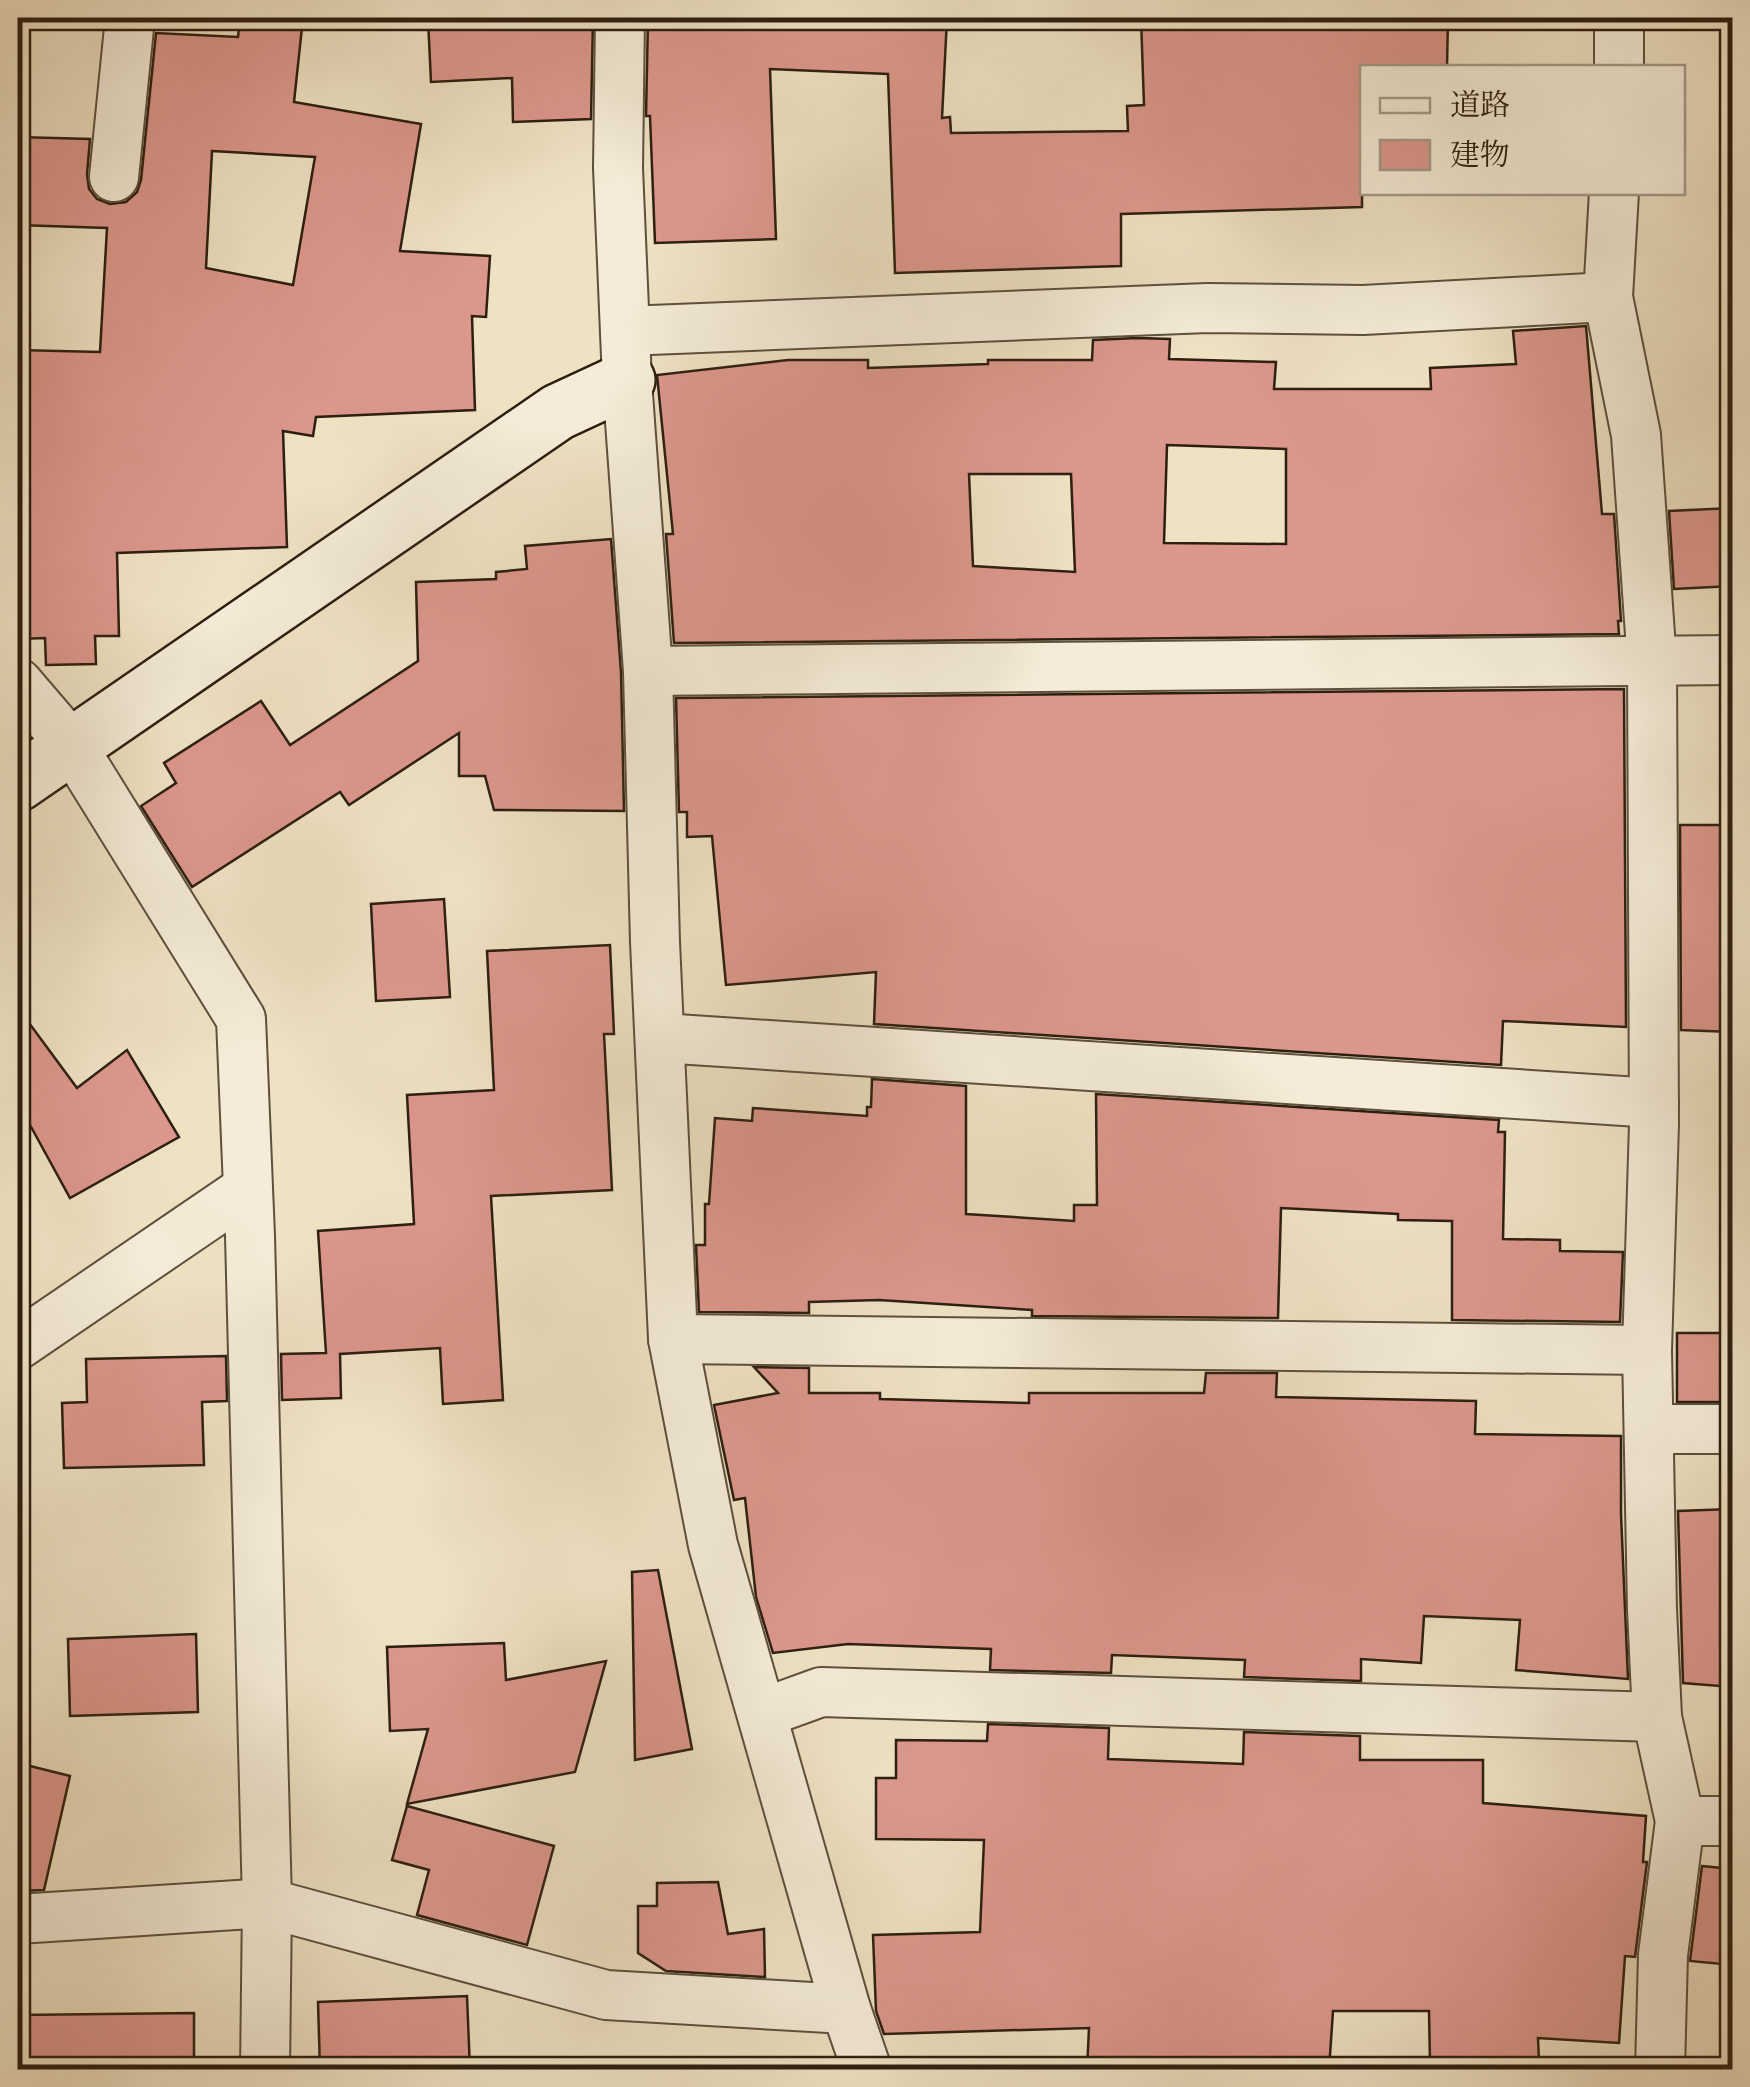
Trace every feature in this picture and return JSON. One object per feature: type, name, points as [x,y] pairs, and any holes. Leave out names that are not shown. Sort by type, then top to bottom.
[{"type":"street","points":[[114,177],[130,18]]},
{"type":"street","points":[[620,18],[618,168],[626,355],[648,672],[672,1339],[714,1544],[867,2070]]},
{"type":"street","points":[[1619,18],[1619,65]]},
{"type":"street","points":[[1614,195],[1608,297],[1636,436],[1652,663],[1654,1103],[1647,1350],[1657,1717],[1680,1821],[1663,1955],[1660,2070]]},
{"type":"street","points":[[18,783],[558,412],[626,355],[1208,308],[1363,310],[1608,297]]},
{"type":"street","points":[[648,672],[1732,660]]},
{"type":"street","points":[[18,683],[72,746],[241,1019],[267,1903],[265,2070]]},
{"type":"street","points":[[661,1038],[1654,1103]]},
{"type":"street","points":[[18,1345],[248,1189]]},
{"type":"street","points":[[672,1339],[1647,1350]]},
{"type":"street","points":[[1650,1429],[1732,1429]]},
{"type":"street","points":[[763,1713],[821,1692],[1657,1717]]},
{"type":"street","points":[[1680,1821],[1732,1821]]},
{"type":"street","points":[[18,1919],[267,1903],[606,1995],[846,2008]]},
{"type":"building","points":[[240,18],[303,18],[294,102],[421,124],[400,251],[490,256],[486,317],[472,316],[475,410],[316,417],[313,436],[283,431],[287,547],[117,553],[119,636],[95,636],[96,664],[46,665],[45,638],[18,639],[18,350],[100,352],[107,228],[18,225],[18,137],[90,139],[89,189],[97,199],[110,204],[126,202],[137,192],[141,180],[156,33],[238,37]],"holes":[[[212,151],[315,157],[293,285],[206,268]]]},
{"type":"building","points":[[593,18],[591,119],[513,122],[512,78],[431,82],[428,19]]},
{"type":"building","points":[[648,18],[947,18],[942,118],[950,117],[951,133],[1128,131],[1127,106],[1144,105],[1141,18],[1448,18],[1447,65],[1360,65],[1362,207],[1121,214],[1121,266],[895,273],[888,74],[770,69],[776,239],[655,243],[650,116],[646,116]]},
{"type":"building","points":[[1586,326],[1602,514],[1614,514],[1619,634],[674,643],[666,534],[673,534],[657,375],[788,360],[868,360],[868,368],[988,364],[988,360],[1092,360],[1093,340],[1137,338],[1170,339],[1169,359],[1276,362],[1274,389],[1431,389],[1430,368],[1516,364],[1513,331]],"holes":[[[1167,445],[1286,449],[1286,544],[1164,543]],[[969,474],[1071,474],[1075,572],[973,566]]]},
{"type":"building","points":[[1732,508],[1732,586],[1674,589],[1669,511]]},
{"type":"building","points":[[611,539],[621,672],[624,811],[494,810],[485,776],[459,776],[459,733],[349,805],[340,792],[192,887],[141,806],[176,783],[164,763],[261,701],[290,745],[418,661],[416,582],[496,579],[496,572],[527,569],[525,546]]},
{"type":"building","points":[[1624,689],[1626,1027],[1503,1021],[1501,1065],[874,1024],[876,972],[726,985],[712,836],[687,837],[687,812],[679,812],[676,698]]},
{"type":"building","points":[[1680,825],[1732,825],[1732,1032],[1681,1030]]},
{"type":"building","points":[[444,899],[450,997],[376,1001],[371,904]]},
{"type":"building","points":[[610,945],[614,1034],[604,1034],[612,1190],[491,1196],[503,1400],[443,1404],[440,1348],[340,1354],[341,1398],[282,1400],[281,1354],[326,1353],[318,1231],[414,1224],[407,1095],[494,1090],[487,951]]},
{"type":"building","points":[[18,1008],[77,1088],[127,1050],[179,1137],[70,1198],[18,1103]]},
{"type":"building","points":[[872,1079],[966,1086],[966,1214],[1074,1221],[1074,1205],[1097,1205],[1096,1094],[1499,1120],[1498,1132],[1505,1132],[1503,1239],[1560,1240],[1560,1251],[1623,1252],[1620,1322],[1452,1320],[1452,1221],[1398,1220],[1398,1214],[1281,1208],[1278,1318],[1032,1316],[1032,1310],[879,1300],[809,1302],[809,1313],[699,1312],[696,1245],[705,1245],[705,1204],[709,1204],[715,1118],[752,1121],[753,1108],[867,1116]]},
{"type":"building","points":[[1677,1333],[1732,1333],[1732,1402],[1677,1402]]},
{"type":"building","points":[[226,1356],[227,1401],[202,1402],[204,1465],[64,1468],[62,1403],[87,1402],[86,1359]]},
{"type":"building","points":[[754,1367],[809,1368],[809,1393],[880,1393],[880,1399],[1029,1403],[1029,1393],[1204,1393],[1206,1373],[1277,1373],[1276,1397],[1476,1401],[1475,1434],[1621,1436],[1628,1679],[1516,1670],[1520,1620],[1424,1616],[1421,1663],[1361,1659],[1361,1681],[1244,1677],[1245,1660],[1112,1655],[1111,1673],[990,1670],[991,1649],[848,1644],[773,1653],[756,1597],[745,1498],[734,1500],[714,1405],[778,1393]]},
{"type":"building","points":[[1732,1509],[1732,1687],[1683,1683],[1678,1511]]},
{"type":"building","points":[[658,1570],[692,1749],[635,1760],[632,1572]]},
{"type":"building","points":[[196,1634],[198,1712],[70,1716],[68,1639]]},
{"type":"building","points":[[504,1643],[506,1680],[606,1661],[575,1772],[407,1804],[428,1729],[390,1731],[387,1647]]},
{"type":"building","points":[[988,1724],[1109,1728],[1108,1759],[1243,1764],[1244,1732],[1360,1736],[1360,1760],[1483,1760],[1483,1803],[1646,1816],[1643,1862],[1647,1862],[1635,1957],[1625,1956],[1619,2043],[1538,2038],[1539,2061],[1430,2063],[1429,2011],[1333,2011],[1329,2070],[1087,2070],[1089,2028],[884,2034],[876,2011],[873,1935],[980,1932],[984,1840],[876,1839],[876,1778],[896,1778],[896,1740],[987,1741]]},
{"type":"building","points":[[18,1763],[70,1776],[44,1890],[18,1891]]},
{"type":"building","points":[[407,1806],[554,1846],[527,1945],[417,1915],[429,1870],[392,1860]]},
{"type":"building","points":[[1702,1866],[1732,1869],[1732,1965],[1690,1961]]},
{"type":"building","points":[[718,1882],[728,1934],[764,1929],[765,1977],[666,1971],[638,1953],[638,1906],[657,1906],[657,1883]]},
{"type":"building","points":[[467,1996],[470,2070],[320,2070],[318,2002]]},
{"type":"building","points":[[194,2013],[194,2070],[18,2070],[18,2015]]}]
